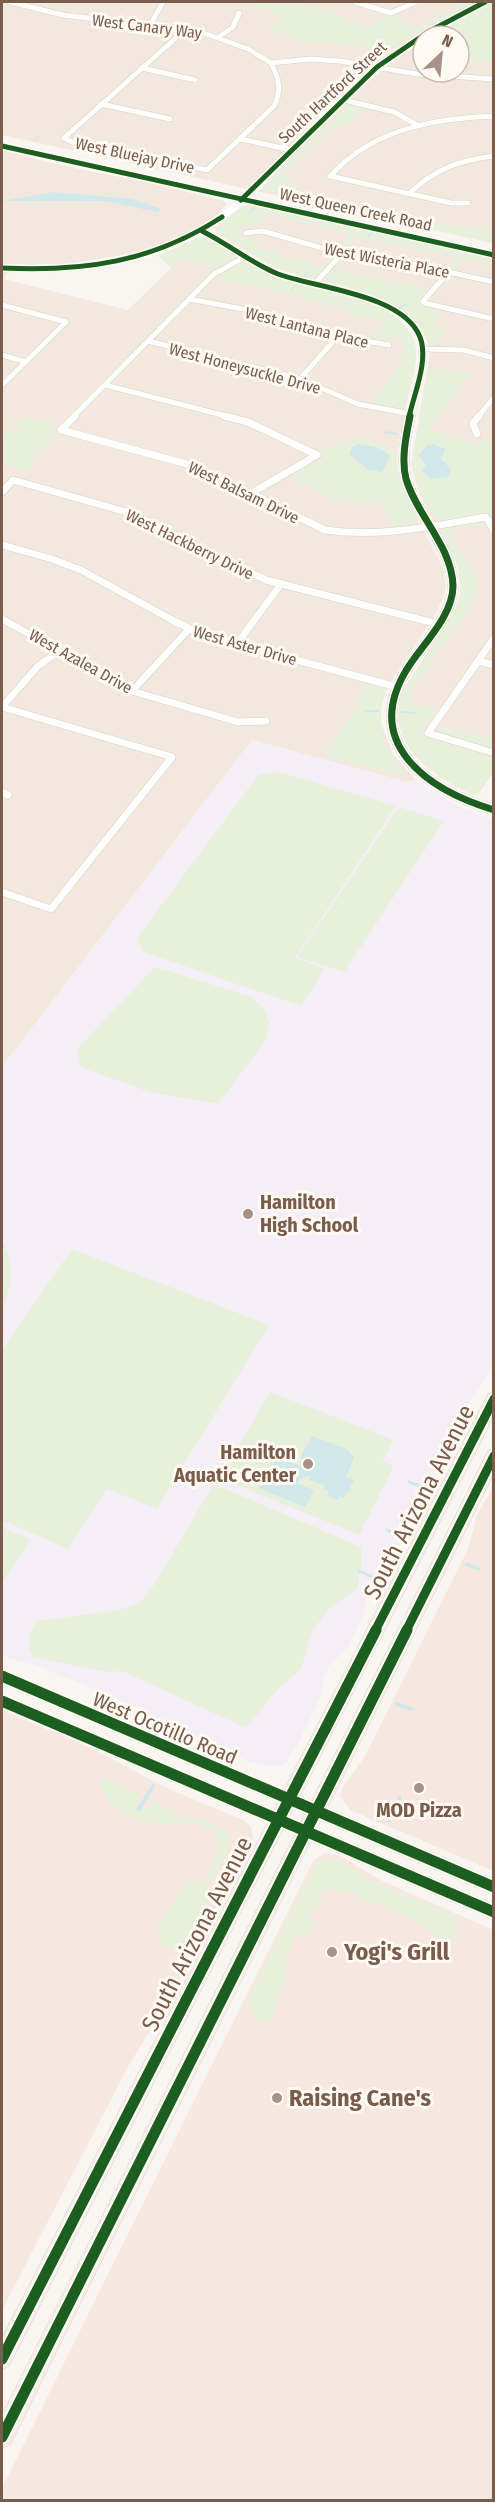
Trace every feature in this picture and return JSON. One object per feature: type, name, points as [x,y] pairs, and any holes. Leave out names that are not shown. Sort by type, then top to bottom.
[{"type":"main road","name":"West Queen Creek Road","points":[[2,138],[494,255]]},
{"type":"main road","name":"West Queen Creek Road","points":[[2,146],[494,247]]},
{"type":"main road","name":"South Arizona Avenue","points":[[2,2360],[277,1818],[494,1398]]},
{"type":"main road","points":[[2,2437],[494,1456]]},
{"type":"main road","name":"West Ocotillo Road","points":[[2,1676],[494,1887]]},
{"type":"main road","name":"West Ocotillo Road","points":[[2,1701],[494,1911]]},
{"type":"street","name":"West Canary Way","points":[[10,2],[93,20],[186,28],[220,36],[255,51],[271,63]]},
{"type":"street","points":[[150,25],[162,2]]},
{"type":"street","points":[[355,2],[391,13],[416,2]]},
{"type":"street","points":[[471,2],[482,3]]},
{"type":"street","name":"South Hartford Street","points":[[2,268],[59,268],[107,262],[158,250],[202,231],[222,217],[377,67],[428,32],[482,3]]},
{"type":"street","points":[[220,36],[233,27],[239,13]]},
{"type":"street","points":[[101,104],[186,28]]},
{"type":"street","points":[[241,139],[274,106],[281,92],[280,80],[271,63],[310,58],[417,74],[494,79]]},
{"type":"street","points":[[142,68],[195,80]]},
{"type":"street","points":[[344,99],[394,112],[419,126]]},
{"type":"street","points":[[101,104],[170,119]]},
{"type":"street","name":"West Bluejay Drive","points":[[101,104],[64,138],[72,142],[207,170],[241,139]]},
{"type":"street","points":[[468,203],[451,203],[330,176],[352,155],[374,142],[419,126],[457,119],[494,116]]},
{"type":"street","points":[[241,139],[291,150]]},
{"type":"street","points":[[410,193],[425,177],[462,160],[494,156]]},
{"type":"street","points":[[202,231],[278,273],[364,297],[396,312],[416,331],[424,350],[404,458],[406,477],[448,561],[453,579],[450,602],[397,687],[390,707],[390,723],[394,738],[405,756],[428,779],[471,804],[494,810]]},
{"type":"street","name":"West Wisteria Place","points":[[246,233],[263,231],[342,254],[494,282]]},
{"type":"street","points":[[314,284],[342,254]]},
{"type":"street","points":[[105,384],[218,271],[247,256]]},
{"type":"street","points":[[449,272],[423,301],[424,303],[494,319]]},
{"type":"street","name":"West Lantana Place","points":[[189,299],[269,314],[339,336],[389,345]]},
{"type":"street","points":[[2,305],[66,322],[2,385]]},
{"type":"street","points":[[300,379],[339,336]]},
{"type":"street","name":"West Honeysuckle Drive","points":[[148,341],[300,379],[358,404],[411,414]]},
{"type":"street","points":[[424,350],[463,350],[494,358]]},
{"type":"street","points":[[2,355],[26,362]]},
{"type":"street","points":[[105,384],[248,422],[317,455],[250,494]]},
{"type":"street","name":"West Balsam Drive","points":[[105,384],[61,430],[194,466],[305,522],[338,533],[371,534],[486,517],[494,531]]},
{"type":"street","points":[[477,434],[473,423],[494,397]]},
{"type":"street","name":"West Hackberry Drive","points":[[2,492],[13,480],[116,508],[147,520],[240,570],[280,584],[438,624]]},
{"type":"street","name":"West Aster Drive","points":[[2,545],[50,558],[82,571],[189,629],[236,645],[397,687]]},
{"type":"street","points":[[236,645],[280,584]]},
{"type":"street","name":"West Azalea Drive","points":[[2,619],[132,691],[238,722],[267,722]]},
{"type":"street","points":[[132,691],[189,629]]},
{"type":"street","points":[[494,638],[428,733],[494,753]]},
{"type":"street","points":[[2,892],[51,909],[172,757],[2,707],[38,666],[59,651]]},
{"type":"street","points":[[478,661],[494,665]]},
{"type":"shaded area","points":[[2,2],[493,2],[493,243],[2,135]]},
{"type":"shaded area","points":[[2,150],[59,165],[151,183],[224,201],[227,204],[215,217],[195,230],[174,240],[134,253],[67,264],[2,264]]},
{"type":"shaded area","points":[[250,205],[493,258],[494,771],[477,796],[453,785],[424,765],[409,748],[398,720],[400,699],[404,689],[458,605],[461,590],[458,567],[418,490],[411,464],[430,354],[426,337],[418,324],[392,304],[363,292],[281,270],[215,232],[215,228],[243,206]]},
{"type":"shaded area","points":[[204,236],[259,269],[279,278],[382,308],[404,325],[413,340],[416,358],[397,451],[397,470],[408,500],[444,570],[446,589],[437,612],[385,694],[381,708],[381,724],[393,754],[415,779],[407,782],[252,740],[2,1067],[2,271],[9,271],[4,279],[128,310],[171,268],[157,254]]},
{"type":"shaded area","name":"Hamilton High School","points":[[252,740],[406,782],[415,779],[457,806],[493,819],[493,1361],[486,1378],[471,1398],[451,1445],[439,1461],[420,1506],[409,1517],[406,1533],[379,1585],[366,1600],[364,1613],[348,1647],[329,1666],[323,1680],[322,1694],[298,1743],[285,1765],[268,1766],[247,1761],[97,1690],[34,1665],[2,1656],[2,1067]]},
{"type":"shaded area","points":[[493,1488],[494,1871],[350,1810],[340,1796],[342,1789],[365,1756],[468,1549],[477,1515]]},
{"type":"shaded area","points":[[2,1710],[89,1747],[167,1788],[245,1821],[251,1827],[253,1838],[176,1987],[129,2065],[2,2310]]},
{"type":"shaded area","points":[[325,1853],[339,1855],[378,1879],[493,1930],[493,2500],[2,2500],[2,2488],[313,1861]]},
{"type":"green space","points":[[244,2],[286,2],[331,13],[365,28],[383,18],[384,15],[396,15],[400,21],[411,25],[411,37],[374,63],[367,63],[380,50],[344,44],[300,41],[270,30],[282,16]]},
{"type":"green space","points":[[460,2],[468,3],[433,24],[423,24],[461,5]]},
{"type":"green space","points":[[493,2],[493,61],[471,60],[471,24],[452,24]]},
{"type":"green space","points":[[350,103],[366,106],[352,120],[324,135],[285,174],[300,193],[440,224],[493,230],[493,243],[365,215],[263,189],[262,186]]},
{"type":"green space","points":[[250,205],[493,259],[493,264],[465,258],[454,271],[446,269],[457,256],[354,237],[341,251],[336,249],[350,233],[268,214],[256,227],[243,226],[237,229],[236,234],[248,240],[261,239],[255,247],[281,253],[279,256],[307,262],[307,264],[321,267],[333,253],[335,257],[314,278],[308,279],[268,264],[215,232],[215,228],[243,206]]},
{"type":"green space","points":[[199,237],[207,237],[237,255],[236,258],[216,268],[180,259],[172,268],[158,255]]},
{"type":"green space","points":[[347,257],[336,271],[429,288],[419,297],[419,304],[444,310],[432,324],[447,327],[432,347],[417,323],[397,307],[374,296],[322,280],[343,258]]},
{"type":"green space","points":[[240,263],[251,265],[282,279],[337,292],[376,305],[406,326],[414,341],[416,357],[414,374],[404,408],[400,410],[372,405],[403,356],[402,349],[405,346],[404,342],[396,338],[370,340],[386,322],[348,313],[350,310],[312,301],[313,299],[215,278]]},
{"type":"green space","points":[[429,368],[472,373],[429,429],[475,443],[491,441],[493,437],[493,516],[435,519],[418,488],[412,459]]},
{"type":"green space","points":[[25,417],[56,425],[55,429],[58,433],[35,457],[27,472],[2,462],[2,440]]},
{"type":"green space","points":[[363,439],[381,443],[395,450],[399,479],[419,523],[394,527],[382,502],[355,504],[344,502],[324,495],[291,477],[323,458],[321,450],[349,440]]},
{"type":"green space","points":[[476,522],[485,525],[449,530],[477,580],[476,598],[405,700],[437,710],[424,723],[422,733],[427,739],[475,752],[493,760],[493,771],[477,796],[444,780],[416,756],[406,742],[400,726],[399,708],[404,689],[451,616],[460,593],[461,583],[456,563],[440,531],[443,526]]},
{"type":"green space","points":[[366,683],[381,687],[385,694],[381,728],[387,747],[407,774],[397,775],[324,755],[351,715]]},
{"type":"green space","points":[[440,725],[493,740],[493,748],[443,735],[438,731]]},
{"type":"green space","points":[[276,771],[396,806],[295,958],[325,969],[301,1006],[143,952],[137,938],[258,775]]},
{"type":"green space","points":[[399,807],[444,821],[344,972],[297,957]]},
{"type":"green space","points":[[155,967],[252,997],[264,1009],[269,1022],[267,1039],[218,1104],[153,1093],[80,1067],[76,1050]]},
{"type":"green space","points":[[2,1242],[9,1257],[11,1274],[2,1307]]},
{"type":"green space","points":[[72,1249],[269,1325],[157,1509],[107,1489],[68,1549],[2,1520],[2,1350]]},
{"type":"green space","name":"Hamilton Aquatic Center","points":[[270,1392],[394,1440],[382,1461],[394,1466],[359,1535],[220,1478]]},
{"type":"green space","points":[[214,1484],[361,1547],[362,1562],[357,1589],[331,1607],[312,1631],[301,1669],[277,1690],[246,1728],[122,1671],[106,1672],[33,1657],[29,1647],[29,1638],[37,1621],[119,1610],[139,1603],[152,1588]]},
{"type":"green space","points":[[2,1527],[31,1540],[2,1583]]},
{"type":"green space","points":[[105,1779],[110,1779],[130,1791],[140,1792],[135,1801],[148,1809],[154,1800],[177,1814],[209,1822],[229,1833],[228,1851],[209,1885],[210,1898],[183,1951],[162,1946],[156,1933],[185,1879],[194,1883],[204,1881],[215,1860],[217,1839],[204,1826],[188,1823],[152,1823],[123,1812],[108,1803],[106,1793],[100,1790],[100,1783]]},
{"type":"green space","points":[[334,1857],[375,1882],[454,1916],[458,1926],[450,1944],[428,1931],[417,1921],[370,1901],[363,1901],[350,1892],[331,1889],[317,1896],[319,1903],[311,1915],[315,1922],[310,1935],[304,1934],[294,1938],[283,1970],[286,1981],[269,2024],[255,2017],[247,2002],[317,1862]]},
{"type":"water","points":[[54,192],[132,199],[161,209],[157,212],[106,201],[2,201]]},
{"type":"water","points":[[359,444],[376,447],[390,455],[382,472],[369,470],[349,454],[353,446]]},
{"type":"water","points":[[434,444],[445,449],[440,458],[451,469],[448,477],[432,479],[422,471],[426,466],[419,455],[427,445]]},
{"type":"water","points":[[312,1436],[347,1449],[354,1458],[346,1477],[354,1481],[344,1498],[339,1497],[337,1500],[327,1496],[329,1491],[323,1489],[325,1486],[309,1480],[311,1475],[300,1479],[297,1483],[314,1490],[305,1507],[259,1488],[277,1457],[305,1468],[309,1462],[300,1458]]},
{"type":"waterway","points":[[34,140],[39,136]]},
{"type":"waterway","points":[[280,193],[284,188]]},
{"type":"waterway","points":[[251,212],[255,207]]},
{"type":"waterway","points":[[368,237],[371,233]]},
{"type":"waterway","points":[[304,276],[308,272]]},
{"type":"waterway","points":[[292,289],[298,283]]},
{"type":"waterway","points":[[400,307],[407,304]]},
{"type":"waterway","points":[[385,432],[397,434]]},
{"type":"waterway","points":[[366,711],[378,711]]},
{"type":"waterway","points":[[401,712],[414,713]]},
{"type":"waterway","points":[[409,1482],[427,1489]]},
{"type":"waterway","points":[[387,1530],[403,1536]]},
{"type":"waterway","points":[[466,1564],[479,1569]]},
{"type":"waterway","points":[[359,1571],[380,1580]]},
{"type":"waterway","points":[[397,1704],[411,1709]]},
{"type":"waterway","points":[[139,1809],[153,1786]]},
{"type":"waterway","points":[[389,1821],[400,1797]]},
{"type":"cycle path","points":[[241,200],[377,67],[428,32],[485,2]]},
{"type":"cycle path","points":[[2,146],[494,255]]},
{"type":"cycle path","points":[[2,268],[59,269],[117,262],[173,245],[222,217]]},
{"type":"cycle path","points":[[202,231],[278,274],[367,298],[390,308],[408,320],[420,337],[423,357],[406,435],[404,466],[411,491],[447,559],[453,586],[445,613],[398,685],[391,716],[393,732],[408,761],[429,780],[454,795],[494,810]]},
{"type":"cycle path","points":[[2,2359],[494,1399]]},
{"type":"cycle path","points":[[2,2437],[494,1456]]},
{"type":"cycle path","points":[[2,1676],[494,1887]]},
{"type":"cycle path","points":[[2,1701],[494,1912]]},
{"type":"place","name":"Hamilton High School","points":[[248,1214]]},
{"type":"place","name":"Hamilton Aquatic Center","points":[[308,1464]]},
{"type":"place","name":"MOD Pizza","points":[[419,1788]]},
{"type":"place","name":"Yogi's Grill","points":[[332,1952]]},
{"type":"place","name":"Raising Cane's","points":[[277,2098]]}]
